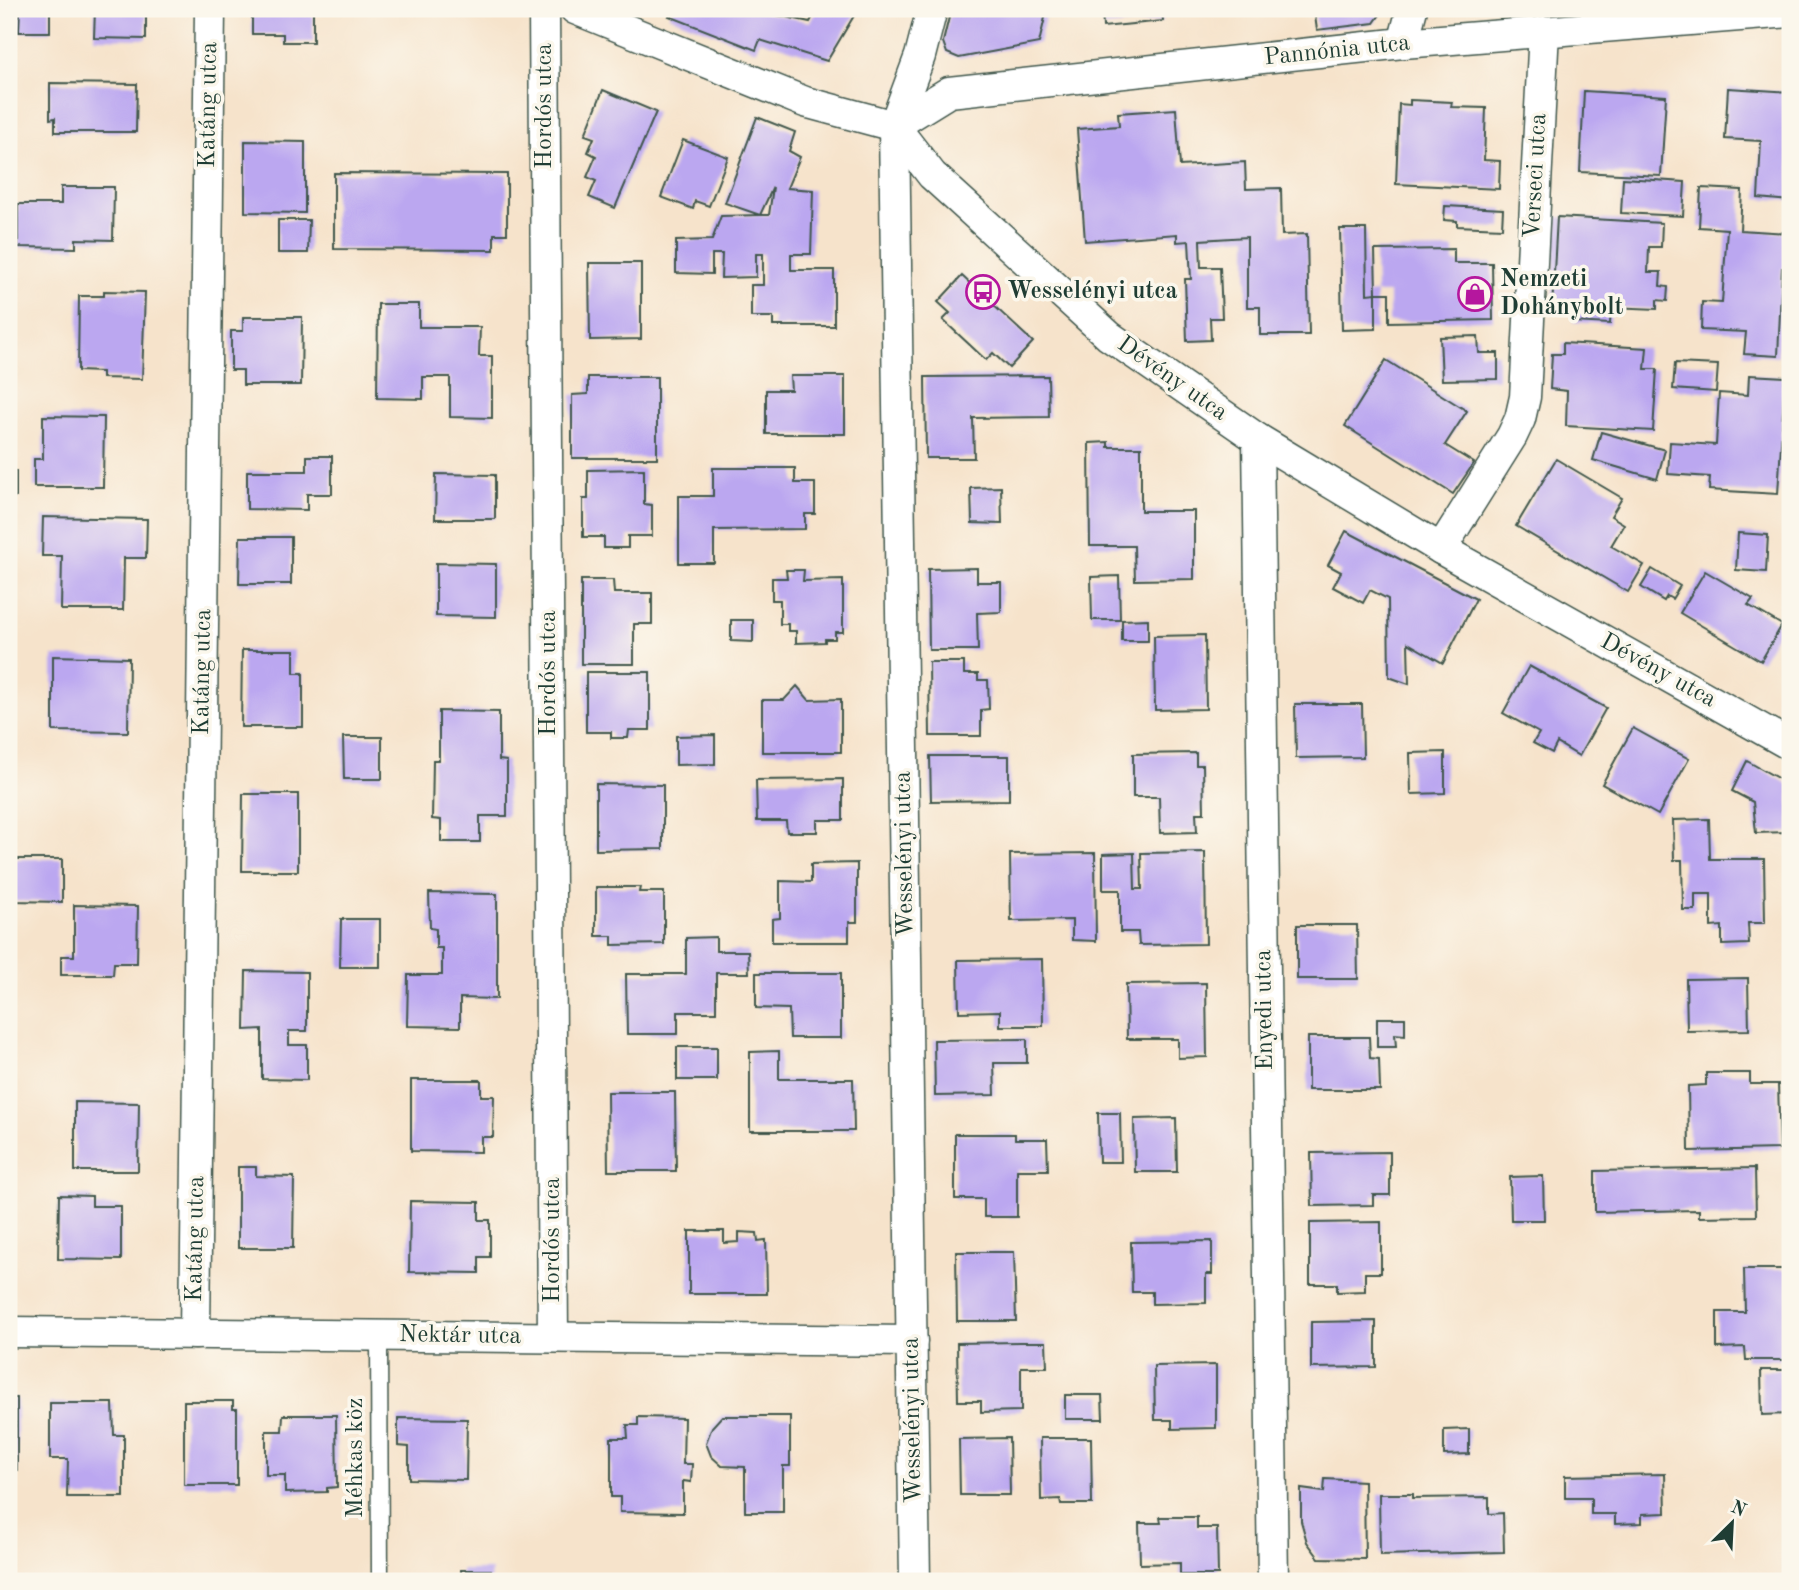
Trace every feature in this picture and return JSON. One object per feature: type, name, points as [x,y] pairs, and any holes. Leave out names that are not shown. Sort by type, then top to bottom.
[{"type":"street","name":"Katáng utca","points":[[195,1334],[210,9]]},
{"type":"street","name":"Hordós utca","points":[[544,9],[553,1337]]},
{"type":"street","points":[[575,9],[805,102],[894,126],[920,56],[932,9]]},
{"type":"street","points":[[1403,43],[1412,9]]},
{"type":"street","name":"Pannónia utca","points":[[894,126],[949,92],[1403,43],[1790,12]]},
{"type":"street","name":"Verseci utca","points":[[1441,549],[1512,436],[1520,419],[1525,397],[1544,31]]},
{"type":"street","name":"Dévény utca","points":[[894,126],[932,176],[1109,336],[1258,439],[1441,549],[1790,745]]},
{"type":"street","name":"Wesselényi utca","points":[[894,126],[915,1581]]},
{"type":"street","name":"Enyedi utca","points":[[1258,439],[1273,1581]]},
{"type":"street","name":"Nektár utca","points":[[9,1332],[912,1342]]},
{"type":"lane","name":"Méhkas köz","points":[[379,1335],[380,1581]]},
{"type":"building","points":[[20,9],[50,9],[50,32],[19,32]]},
{"type":"building","points":[[95,9],[146,9],[146,39],[94,38]]},
{"type":"building","points":[[252,9],[313,9],[313,42],[283,42],[283,34],[252,34]]},
{"type":"building","points":[[673,9],[748,9],[810,22],[817,9],[858,9],[827,61],[760,40],[756,50],[669,16]]},
{"type":"building","points":[[951,9],[1047,9],[1039,43],[959,58],[947,53],[943,42]]},
{"type":"building","points":[[1102,9],[1162,9],[1163,21],[1103,27]]},
{"type":"building","points":[[1314,9],[1384,9],[1374,23],[1317,30]]},
{"type":"building","points":[[50,83],[137,84],[136,132],[55,132],[55,118],[50,119]]},
{"type":"building","points":[[1728,88],[1790,92],[1790,201],[1758,198],[1761,141],[1725,139]]},
{"type":"building","points":[[603,90],[656,112],[615,208],[589,197],[596,181],[587,177],[596,156],[588,152],[594,138],[585,135]]},
{"type":"building","points":[[1584,91],[1666,96],[1661,176],[1580,172]]},
{"type":"building","points":[[1410,100],[1452,102],[1451,107],[1486,108],[1484,160],[1500,161],[1499,189],[1396,184],[1399,104],[1410,105]]},
{"type":"building","points":[[1176,109],[1180,166],[1245,162],[1246,189],[1281,188],[1282,235],[1307,234],[1309,335],[1260,335],[1260,307],[1247,307],[1247,237],[1200,240],[1201,267],[1220,267],[1222,318],[1210,318],[1211,340],[1187,341],[1185,279],[1191,279],[1189,241],[1177,242],[1177,234],[1085,241],[1077,129],[1119,126],[1118,113]]},
{"type":"building","points":[[757,117],[795,132],[789,151],[800,157],[787,188],[813,190],[811,254],[791,254],[791,270],[834,270],[834,326],[773,326],[773,317],[751,317],[751,285],[763,285],[763,254],[756,254],[756,277],[721,278],[722,254],[712,254],[712,274],[676,273],[676,241],[712,240],[721,216],[760,215],[725,203]],"holes":[[[773,187],[769,215],[760,215]]]},
{"type":"building","points":[[683,140],[728,157],[709,206],[695,201],[693,209],[661,197]]},
{"type":"building","points":[[245,141],[305,142],[305,213],[245,212]]},
{"type":"building","points":[[334,173],[507,174],[507,234],[494,234],[494,250],[334,249]]},
{"type":"building","points":[[1623,178],[1685,182],[1683,216],[1621,213]]},
{"type":"building","points":[[61,187],[114,187],[113,240],[76,239],[76,248],[18,247],[18,204],[61,204]]},
{"type":"building","points":[[1701,188],[1742,190],[1740,230],[1790,233],[1790,268],[1782,268],[1778,356],[1744,354],[1746,332],[1701,330],[1702,302],[1722,303],[1727,229],[1699,227]]},
{"type":"building","points":[[1445,206],[1503,209],[1502,228],[1457,226],[1457,221],[1444,220]]},
{"type":"building","points":[[1557,217],[1662,223],[1661,247],[1649,247],[1648,272],[1661,272],[1660,286],[1668,287],[1667,301],[1657,300],[1657,309],[1611,307],[1610,324],[1573,322],[1573,310],[1552,309]]},
{"type":"building","points":[[278,220],[309,220],[308,253],[278,253]]},
{"type":"building","points":[[1340,229],[1366,229],[1367,294],[1376,293],[1376,329],[1342,330]]},
{"type":"building","points":[[1454,249],[1454,263],[1492,263],[1493,320],[1389,322],[1389,293],[1376,293],[1375,250]]},
{"type":"building","points":[[589,263],[641,263],[641,339],[590,340]]},
{"type":"building","points":[[962,276],[1033,342],[1009,368],[993,353],[986,360],[943,320],[950,313],[938,302]]},
{"type":"building","points":[[104,291],[145,292],[142,379],[102,378],[102,372],[78,371],[79,296],[104,296]]},
{"type":"building","points":[[378,304],[419,304],[419,327],[480,327],[479,356],[492,356],[492,418],[450,417],[450,377],[423,377],[423,399],[377,398]]},
{"type":"building","points":[[243,317],[302,317],[301,385],[243,385],[243,370],[231,370],[231,331],[243,331]]},
{"type":"building","points":[[1478,336],[1479,353],[1498,353],[1498,379],[1442,380],[1440,337]]},
{"type":"building","points":[[1563,343],[1647,348],[1645,369],[1657,369],[1653,431],[1566,426],[1567,391],[1550,389],[1552,354],[1563,354]]},
{"type":"building","points":[[1386,360],[1467,411],[1445,445],[1474,463],[1453,494],[1345,426]]},
{"type":"building","points":[[1675,363],[1718,365],[1716,392],[1673,389]]},
{"type":"building","points":[[1749,375],[1785,377],[1778,494],[1709,490],[1710,477],[1668,474],[1670,442],[1716,445],[1719,393],[1748,395]]},
{"type":"building","points":[[790,376],[845,376],[845,434],[766,434],[766,390],[791,390]]},
{"type":"building","points":[[1048,376],[1049,417],[973,418],[974,458],[926,458],[925,377]]},
{"type":"building","points":[[588,377],[657,377],[657,458],[572,458],[572,395],[588,394]]},
{"type":"building","points":[[43,416],[104,417],[103,487],[34,487],[34,459],[43,459]]},
{"type":"building","points":[[1601,432],[1665,450],[1657,479],[1593,460]]},
{"type":"building","points":[[1108,442],[1108,447],[1141,447],[1141,511],[1194,511],[1194,579],[1135,580],[1134,546],[1090,546],[1089,443]]},
{"type":"building","points":[[307,456],[332,456],[332,494],[307,494],[307,510],[247,509],[247,471],[307,471]]},
{"type":"building","points":[[1556,459],[1622,498],[1611,516],[1624,524],[1611,546],[1644,565],[1628,592],[1516,526]]},
{"type":"building","points":[[713,468],[795,468],[795,483],[815,483],[815,514],[805,514],[805,529],[714,530],[714,563],[679,563],[679,496],[713,496]]},
{"type":"building","points":[[644,469],[644,504],[652,505],[652,536],[628,536],[628,548],[604,548],[604,537],[583,537],[583,499],[588,499],[588,470]]},
{"type":"building","points":[[9,471],[16,471],[16,497],[9,497]]},
{"type":"building","points":[[436,474],[495,475],[495,519],[435,519]]},
{"type":"building","points":[[1001,487],[1002,524],[972,523],[971,488]]},
{"type":"building","points":[[43,517],[147,519],[146,558],[124,558],[123,610],[61,610],[62,556],[42,556]]},
{"type":"building","points":[[1346,531],[1476,599],[1443,663],[1408,643],[1409,684],[1389,677],[1388,599],[1370,590],[1363,603],[1333,587],[1341,572],[1328,565]]},
{"type":"building","points":[[1738,533],[1768,535],[1766,572],[1736,570]]},
{"type":"building","points":[[240,537],[291,537],[291,584],[239,584]]},
{"type":"building","points":[[436,563],[496,564],[496,617],[436,616]]},
{"type":"building","points":[[977,568],[977,582],[1001,582],[1001,612],[977,613],[978,650],[929,650],[928,569]]},
{"type":"building","points":[[1652,569],[1680,586],[1672,599],[1667,596],[1664,601],[1641,587]]},
{"type":"building","points":[[786,570],[804,570],[803,581],[843,580],[843,632],[835,632],[835,639],[796,643],[796,631],[788,631],[788,624],[780,624],[780,600],[772,600],[772,578],[787,578]]},
{"type":"building","points":[[1705,571],[1753,599],[1748,605],[1782,625],[1761,661],[1680,613]]},
{"type":"building","points":[[1119,576],[1120,620],[1092,620],[1091,577]]},
{"type":"building","points":[[581,580],[613,580],[614,593],[652,593],[652,624],[634,624],[634,664],[581,664]]},
{"type":"building","points":[[1148,619],[1148,641],[1122,641],[1122,620]]},
{"type":"building","points":[[731,620],[753,620],[753,642],[731,641]]},
{"type":"building","points":[[1205,635],[1206,709],[1155,710],[1154,636]]},
{"type":"building","points":[[242,650],[294,650],[294,673],[303,673],[303,727],[241,727]]},
{"type":"building","points":[[53,656],[129,658],[128,732],[53,731]]},
{"type":"building","points":[[929,662],[964,662],[964,674],[978,674],[978,680],[988,680],[989,709],[981,710],[981,736],[930,736]]},
{"type":"building","points":[[1529,666],[1606,708],[1579,756],[1557,743],[1552,753],[1533,743],[1539,733],[1503,713]]},
{"type":"building","points":[[586,672],[650,672],[650,730],[629,730],[628,738],[611,738],[611,732],[586,732]]},
{"type":"building","points":[[797,686],[809,700],[841,699],[841,752],[762,752],[762,700],[784,700]]},
{"type":"building","points":[[1295,704],[1362,704],[1363,757],[1296,758]]},
{"type":"building","points":[[439,711],[499,712],[499,760],[507,761],[507,816],[480,816],[480,842],[441,842],[441,820],[432,819],[433,760],[439,760]]},
{"type":"building","points":[[1633,728],[1689,759],[1658,815],[1602,784]]},
{"type":"building","points":[[715,735],[715,764],[676,765],[676,736]]},
{"type":"building","points":[[343,737],[382,737],[382,779],[344,779]]},
{"type":"building","points":[[1445,752],[1445,793],[1411,794],[1410,753]]},
{"type":"building","points":[[1196,753],[1196,765],[1203,765],[1204,813],[1196,813],[1197,832],[1160,833],[1159,797],[1133,797],[1133,754]]},
{"type":"building","points":[[930,756],[1009,756],[1009,800],[931,801]]},
{"type":"building","points":[[1747,761],[1790,785],[1790,832],[1756,833],[1753,802],[1732,791]]},
{"type":"building","points":[[843,779],[843,820],[817,820],[817,832],[787,832],[786,821],[757,821],[756,780]]},
{"type":"building","points":[[596,784],[663,785],[663,849],[596,850]]},
{"type":"building","points":[[243,794],[298,794],[298,871],[242,871]]},
{"type":"building","points":[[1709,819],[1710,859],[1764,859],[1765,923],[1748,923],[1749,944],[1722,945],[1722,926],[1711,927],[1711,894],[1695,894],[1695,910],[1683,910],[1682,860],[1674,860],[1673,820]]},
{"type":"building","points":[[1205,852],[1206,944],[1139,945],[1138,932],[1120,932],[1120,890],[1103,890],[1103,854],[1134,853],[1135,889],[1142,889],[1141,853]]},
{"type":"building","points":[[1095,853],[1096,941],[1072,940],[1072,920],[1011,921],[1010,854]]},
{"type":"building","points":[[13,859],[62,859],[62,902],[13,901]]},
{"type":"building","points":[[857,863],[857,922],[849,922],[849,942],[772,942],[772,919],[780,918],[780,881],[811,882],[811,864]]},
{"type":"building","points":[[596,887],[640,887],[639,892],[664,892],[664,944],[612,945],[612,936],[596,936]]},
{"type":"building","points":[[429,893],[497,894],[497,999],[460,998],[460,1027],[407,1026],[408,975],[442,975],[442,948],[436,948],[436,929],[430,928]]},
{"type":"building","points":[[74,905],[138,906],[137,963],[114,963],[113,975],[61,975],[61,956],[74,956]]},
{"type":"building","points":[[341,919],[380,919],[380,967],[340,967]]},
{"type":"building","points":[[1297,925],[1357,925],[1358,979],[1297,979]]},
{"type":"building","points":[[716,937],[716,951],[748,951],[749,973],[716,973],[716,1012],[678,1012],[678,1034],[627,1034],[626,974],[686,974],[686,938]]},
{"type":"building","points":[[1042,959],[1043,1026],[1000,1026],[1000,1011],[959,1012],[958,960]]},
{"type":"building","points":[[246,971],[307,972],[307,1031],[289,1031],[289,1045],[307,1045],[307,1080],[262,1079],[262,1029],[245,1030]]},
{"type":"building","points":[[756,973],[841,973],[841,1038],[790,1038],[789,1009],[756,1008]]},
{"type":"building","points":[[1748,978],[1749,1030],[1687,1031],[1686,979]]},
{"type":"building","points":[[1206,983],[1207,1057],[1178,1058],[1178,1039],[1127,1039],[1126,984]]},
{"type":"building","points":[[1377,1018],[1405,1018],[1405,1035],[1395,1034],[1396,1047],[1377,1047]]},
{"type":"building","points":[[1308,1037],[1369,1037],[1370,1058],[1379,1059],[1380,1090],[1308,1090]]},
{"type":"building","points":[[1027,1039],[1027,1063],[994,1063],[995,1095],[935,1096],[934,1040]]},
{"type":"building","points":[[677,1047],[717,1047],[717,1080],[677,1080]]},
{"type":"building","points":[[779,1051],[779,1079],[853,1079],[854,1131],[750,1131],[750,1052]]},
{"type":"building","points":[[1706,1073],[1750,1073],[1750,1084],[1778,1084],[1780,1149],[1689,1151],[1688,1086],[1706,1085]]},
{"type":"building","points":[[411,1080],[481,1080],[481,1096],[494,1096],[493,1137],[481,1137],[481,1152],[411,1151]]},
{"type":"building","points":[[607,1092],[675,1092],[676,1171],[608,1171]]},
{"type":"building","points":[[75,1102],[139,1103],[138,1171],[75,1171]]},
{"type":"building","points":[[1098,1113],[1120,1113],[1121,1162],[1099,1162]]},
{"type":"building","points":[[1176,1118],[1177,1172],[1135,1172],[1134,1119]]},
{"type":"building","points":[[955,1134],[1015,1134],[1015,1139],[1047,1139],[1048,1170],[1017,1170],[1017,1217],[984,1217],[984,1199],[955,1199]]},
{"type":"building","points":[[1390,1152],[1390,1195],[1373,1195],[1373,1205],[1312,1206],[1311,1153]]},
{"type":"building","points":[[238,1167],[256,1167],[256,1176],[294,1177],[293,1248],[238,1248]]},
{"type":"building","points":[[1755,1168],[1756,1216],[1699,1217],[1699,1210],[1595,1212],[1595,1171]]},
{"type":"building","points":[[1543,1176],[1544,1220],[1511,1220],[1510,1177]]},
{"type":"building","points":[[59,1195],[92,1196],[92,1206],[121,1206],[121,1260],[58,1259]]},
{"type":"building","points":[[410,1201],[479,1202],[479,1220],[490,1220],[490,1257],[479,1257],[479,1273],[409,1272]]},
{"type":"building","points":[[1381,1222],[1381,1273],[1365,1273],[1365,1291],[1337,1292],[1337,1284],[1310,1284],[1310,1223]]},
{"type":"building","points":[[689,1231],[724,1231],[724,1243],[739,1242],[739,1232],[757,1233],[758,1241],[766,1240],[767,1294],[689,1294]]},
{"type":"building","points":[[1212,1241],[1212,1274],[1206,1274],[1206,1303],[1152,1304],[1152,1292],[1132,1292],[1131,1242]]},
{"type":"building","points":[[956,1252],[1014,1252],[1016,1321],[957,1321]]},
{"type":"building","points":[[1744,1269],[1790,1269],[1789,1360],[1746,1360],[1745,1347],[1717,1348],[1717,1312],[1745,1312]]},
{"type":"building","points":[[1376,1321],[1376,1367],[1311,1368],[1311,1322]]},
{"type":"building","points":[[1046,1342],[1047,1367],[1021,1367],[1021,1411],[981,1412],[981,1401],[958,1401],[957,1343]]},
{"type":"building","points":[[1216,1365],[1216,1428],[1172,1429],[1172,1420],[1155,1420],[1154,1366]]},
{"type":"building","points":[[1761,1370],[1790,1370],[1790,1414],[1762,1415]]},
{"type":"building","points":[[1065,1395],[1102,1395],[1103,1419],[1065,1419]]},
{"type":"building","points":[[9,1398],[17,1398],[17,1470],[9,1470]]},
{"type":"building","points":[[184,1401],[233,1401],[233,1409],[237,1409],[237,1485],[184,1485]]},
{"type":"building","points":[[50,1403],[113,1403],[114,1435],[124,1435],[124,1497],[67,1497],[68,1459],[50,1459]]},
{"type":"building","points":[[283,1415],[336,1415],[337,1487],[327,1488],[327,1492],[285,1493],[285,1475],[266,1475],[266,1431],[282,1431]]},
{"type":"building","points":[[722,1416],[790,1416],[790,1466],[783,1466],[783,1512],[745,1512],[745,1467],[722,1466],[711,1456],[706,1443],[712,1427]]},
{"type":"building","points":[[638,1417],[684,1418],[683,1464],[692,1464],[691,1482],[683,1481],[683,1513],[620,1512],[620,1497],[611,1497],[611,1438],[628,1438],[627,1425],[638,1425]]},
{"type":"building","points":[[398,1418],[467,1419],[466,1480],[409,1479],[409,1447],[398,1446]]},
{"type":"building","points":[[1469,1429],[1469,1454],[1444,1455],[1444,1430]]},
{"type":"building","points":[[1009,1438],[1010,1495],[960,1495],[959,1439]]},
{"type":"building","points":[[1040,1438],[1091,1438],[1092,1504],[1061,1504],[1060,1499],[1041,1500]]},
{"type":"building","points":[[1665,1474],[1666,1513],[1642,1514],[1642,1523],[1615,1524],[1615,1514],[1591,1514],[1591,1498],[1565,1498],[1565,1476]]},
{"type":"building","points":[[1325,1479],[1364,1481],[1365,1559],[1319,1558],[1307,1542],[1301,1521],[1301,1489],[1324,1492]]},
{"type":"building","points":[[1379,1494],[1413,1494],[1413,1498],[1489,1497],[1489,1514],[1503,1513],[1504,1552],[1380,1555]]},
{"type":"building","points":[[1160,1517],[1197,1517],[1197,1528],[1217,1528],[1218,1575],[1180,1575],[1180,1563],[1140,1564],[1139,1523],[1161,1523]]},
{"type":"building","points":[[461,1570],[491,1570],[490,1581],[461,1581]]},
{"type":"place","name":"Wesselényi utca","points":[[983,292]]},
{"type":"place","name":"Nemzeti Dohánybolt","points":[[1475,294]]}]
